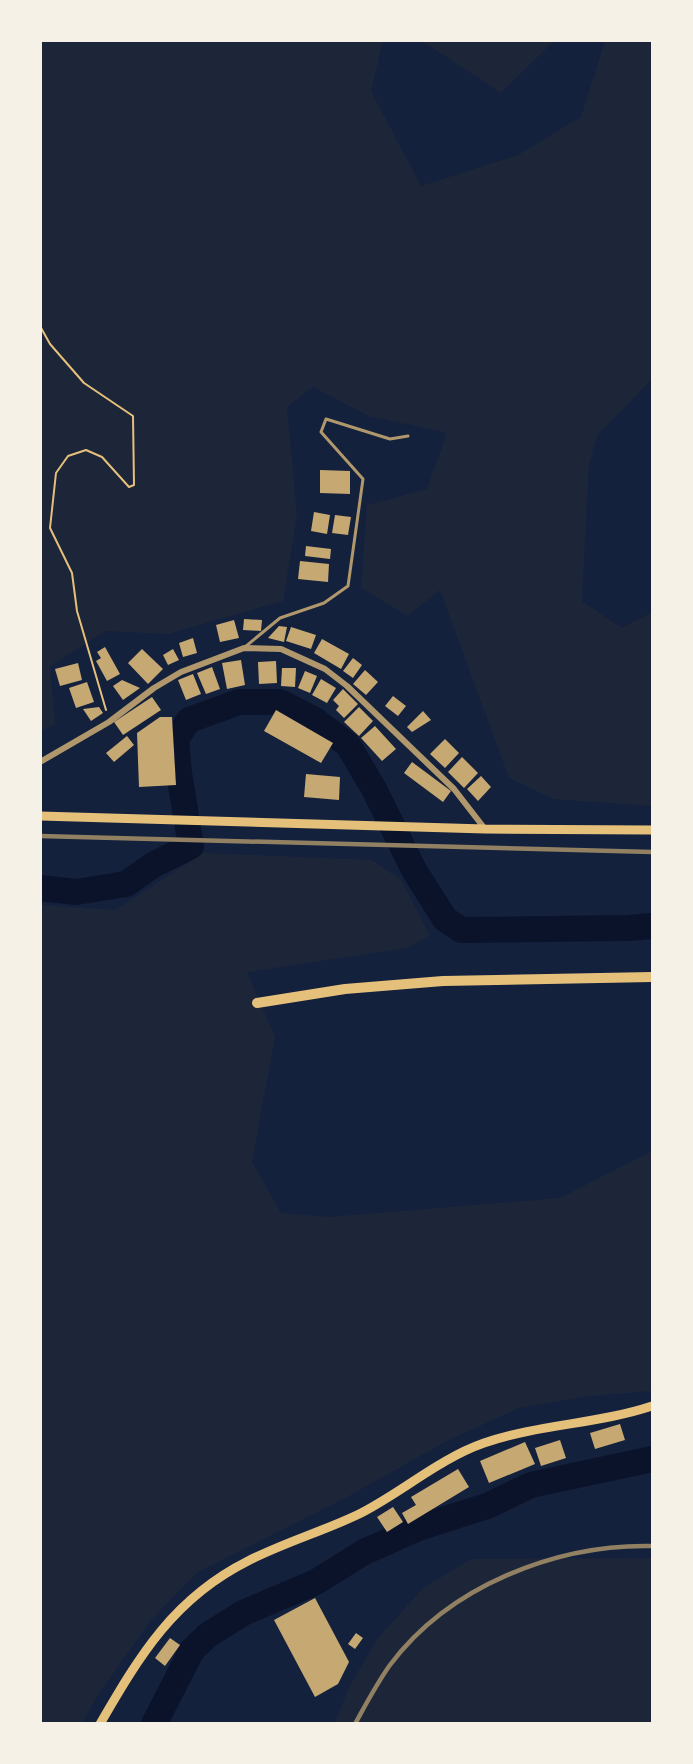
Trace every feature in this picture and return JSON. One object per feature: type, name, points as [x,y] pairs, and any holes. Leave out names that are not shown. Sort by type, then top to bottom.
[{"type":"highway","points":[[257,1003],[345,989],[443,981],[652,977]]},
{"type":"main road","points":[[40,816],[407,824],[485,829],[652,830]]},
{"type":"main road","points":[[100,1724],[171,1617],[206,1585],[225,1574],[249,1561],[357,1515],[482,1443],[535,1428],[652,1406]]},
{"type":"street","points":[[40,762],[109,722],[154,688],[181,672],[244,648],[280,649],[325,669],[347,686],[454,789],[485,829]]},
{"type":"lane","points":[[244,648],[263,635],[280,618],[324,603],[348,586],[363,479],[321,432],[327,419],[390,439],[408,436]]},
{"type":"path","points":[[40,326],[50,344],[84,383],[133,416],[134,485],[129,487],[102,457],[86,450],[68,456],[56,473],[50,528],[72,573],[77,611],[109,722]]},
{"type":"shaded area","points":[[41,41],[383,41],[371,91],[421,186],[518,155],[581,117],[605,41],[652,41],[652,379],[597,436],[589,464],[582,601],[622,628],[652,612],[652,806],[553,799],[509,778],[440,590],[408,616],[361,588],[367,505],[427,489],[447,433],[369,416],[313,387],[287,407],[297,515],[283,601],[168,634],[106,631],[50,666],[55,724],[41,731]]},
{"type":"shaded area","points":[[422,41],[554,41],[501,93]]},
{"type":"shaded area","points":[[204,853],[372,860],[401,880],[430,935],[408,948],[247,972],[275,1037],[252,1162],[281,1213],[329,1217],[560,1198],[652,1151],[652,1391],[589,1396],[519,1408],[447,1441],[349,1496],[198,1572],[151,1620],[98,1695],[82,1723],[41,1724],[41,905],[115,910]]},
{"type":"shaded area","points":[[652,1558],[652,1723],[335,1723],[349,1687],[378,1638],[423,1588],[471,1559]]},
{"type":"building","points":[[320,470],[350,471],[350,494],[320,493]]},
{"type":"building","points":[[314,512],[330,515],[327,534],[311,531]]},
{"type":"building","points":[[335,515],[351,517],[348,535],[332,533]]},
{"type":"building","points":[[306,546],[331,549],[330,559],[305,556]]},
{"type":"building","points":[[300,561],[329,564],[328,582],[298,579]]},
{"type":"building","points":[[244,619],[262,620],[261,631],[243,630]]},
{"type":"building","points":[[234,620],[239,638],[220,642],[216,625]]},
{"type":"building","points":[[279,626],[287,627],[284,642],[268,638]]},
{"type":"building","points":[[291,627],[316,635],[311,649],[286,641]]},
{"type":"building","points":[[193,638],[197,653],[183,657],[179,643]]},
{"type":"building","points":[[322,639],[349,654],[341,669],[314,653]]},
{"type":"building","points":[[105,647],[120,674],[107,681],[96,661],[101,658],[97,652]]},
{"type":"building","points":[[142,649],[163,669],[148,684],[128,663]]},
{"type":"building","points":[[173,649],[179,660],[168,665],[163,655]]},
{"type":"building","points":[[353,658],[362,665],[353,678],[343,671]]},
{"type":"building","points":[[241,660],[245,685],[227,689],[222,663]]},
{"type":"building","points":[[276,661],[277,683],[259,684],[258,662]]},
{"type":"building","points":[[78,663],[82,680],[60,686],[55,669]]},
{"type":"building","points":[[212,667],[220,689],[206,694],[197,673]]},
{"type":"building","points":[[282,668],[296,668],[295,687],[281,686]]},
{"type":"building","points":[[365,670],[378,682],[366,695],[353,684]]},
{"type":"building","points":[[305,671],[317,676],[310,693],[298,688]]},
{"type":"building","points":[[193,674],[201,694],[186,700],[178,680]]},
{"type":"building","points":[[321,679],[336,688],[327,703],[312,695]]},
{"type":"building","points":[[122,680],[140,688],[123,700],[113,686]]},
{"type":"building","points":[[87,682],[94,702],[76,708],[69,688]]},
{"type":"building","points":[[343,689],[358,704],[344,718],[336,710],[339,706],[333,700]]},
{"type":"building","points":[[393,696],[406,706],[398,716],[385,706]]},
{"type":"building","points":[[152,697],[161,710],[123,735],[114,722]]},
{"type":"building","points":[[99,707],[103,713],[91,721],[83,709]]},
{"type":"building","points":[[359,707],[373,721],[359,736],[344,722]]},
{"type":"building","points":[[276,710],[333,743],[321,763],[264,731]]},
{"type":"building","points":[[423,711],[431,720],[412,732],[407,727]]},
{"type":"building","points":[[160,717],[172,717],[176,785],[139,787],[137,733]]},
{"type":"building","points":[[375,726],[396,749],[382,761],[361,738]]},
{"type":"building","points":[[127,736],[134,745],[114,762],[106,753]]},
{"type":"building","points":[[445,739],[459,753],[445,768],[430,754]]},
{"type":"building","points":[[462,757],[478,773],[464,788],[448,772]]},
{"type":"building","points":[[412,762],[451,791],[443,802],[404,773]]},
{"type":"building","points":[[306,774],[340,777],[339,800],[304,797]]},
{"type":"building","points":[[481,776],[491,787],[478,801],[467,789]]},
{"type":"building","points":[[620,1424],[625,1440],[595,1449],[590,1433]]},
{"type":"building","points":[[560,1440],[566,1458],[541,1466],[535,1448]]},
{"type":"building","points":[[525,1442],[535,1464],[489,1483],[480,1461]]},
{"type":"building","points":[[458,1469],[469,1487],[408,1524],[402,1513],[416,1505],[411,1497]]},
{"type":"building","points":[[393,1507],[403,1522],[387,1532],[377,1517]]},
{"type":"building","points":[[315,1598],[349,1662],[338,1684],[315,1697],[274,1620]]},
{"type":"building","points":[[356,1633],[363,1638],[355,1649],[348,1644]]},
{"type":"building","points":[[170,1638],[180,1645],[165,1666],[155,1658]]},
{"type":"waterway","points":[[40,888],[76,892],[126,884],[153,865],[191,846],[176,739],[189,720],[239,702],[280,702],[315,720],[348,745],[374,789],[414,870],[445,919],[461,930],[652,926]]},
{"type":"waterway","points":[[154,1724],[192,1650],[208,1635],[243,1613],[316,1582],[364,1552],[418,1528],[487,1506],[531,1485],[652,1459]]},
{"type":"railway","points":[[40,836],[652,852]]},
{"type":"railway","points":[[355,1724],[385,1672],[414,1637],[442,1613],[474,1592],[507,1575],[542,1562],[616,1547],[652,1546]]}]
